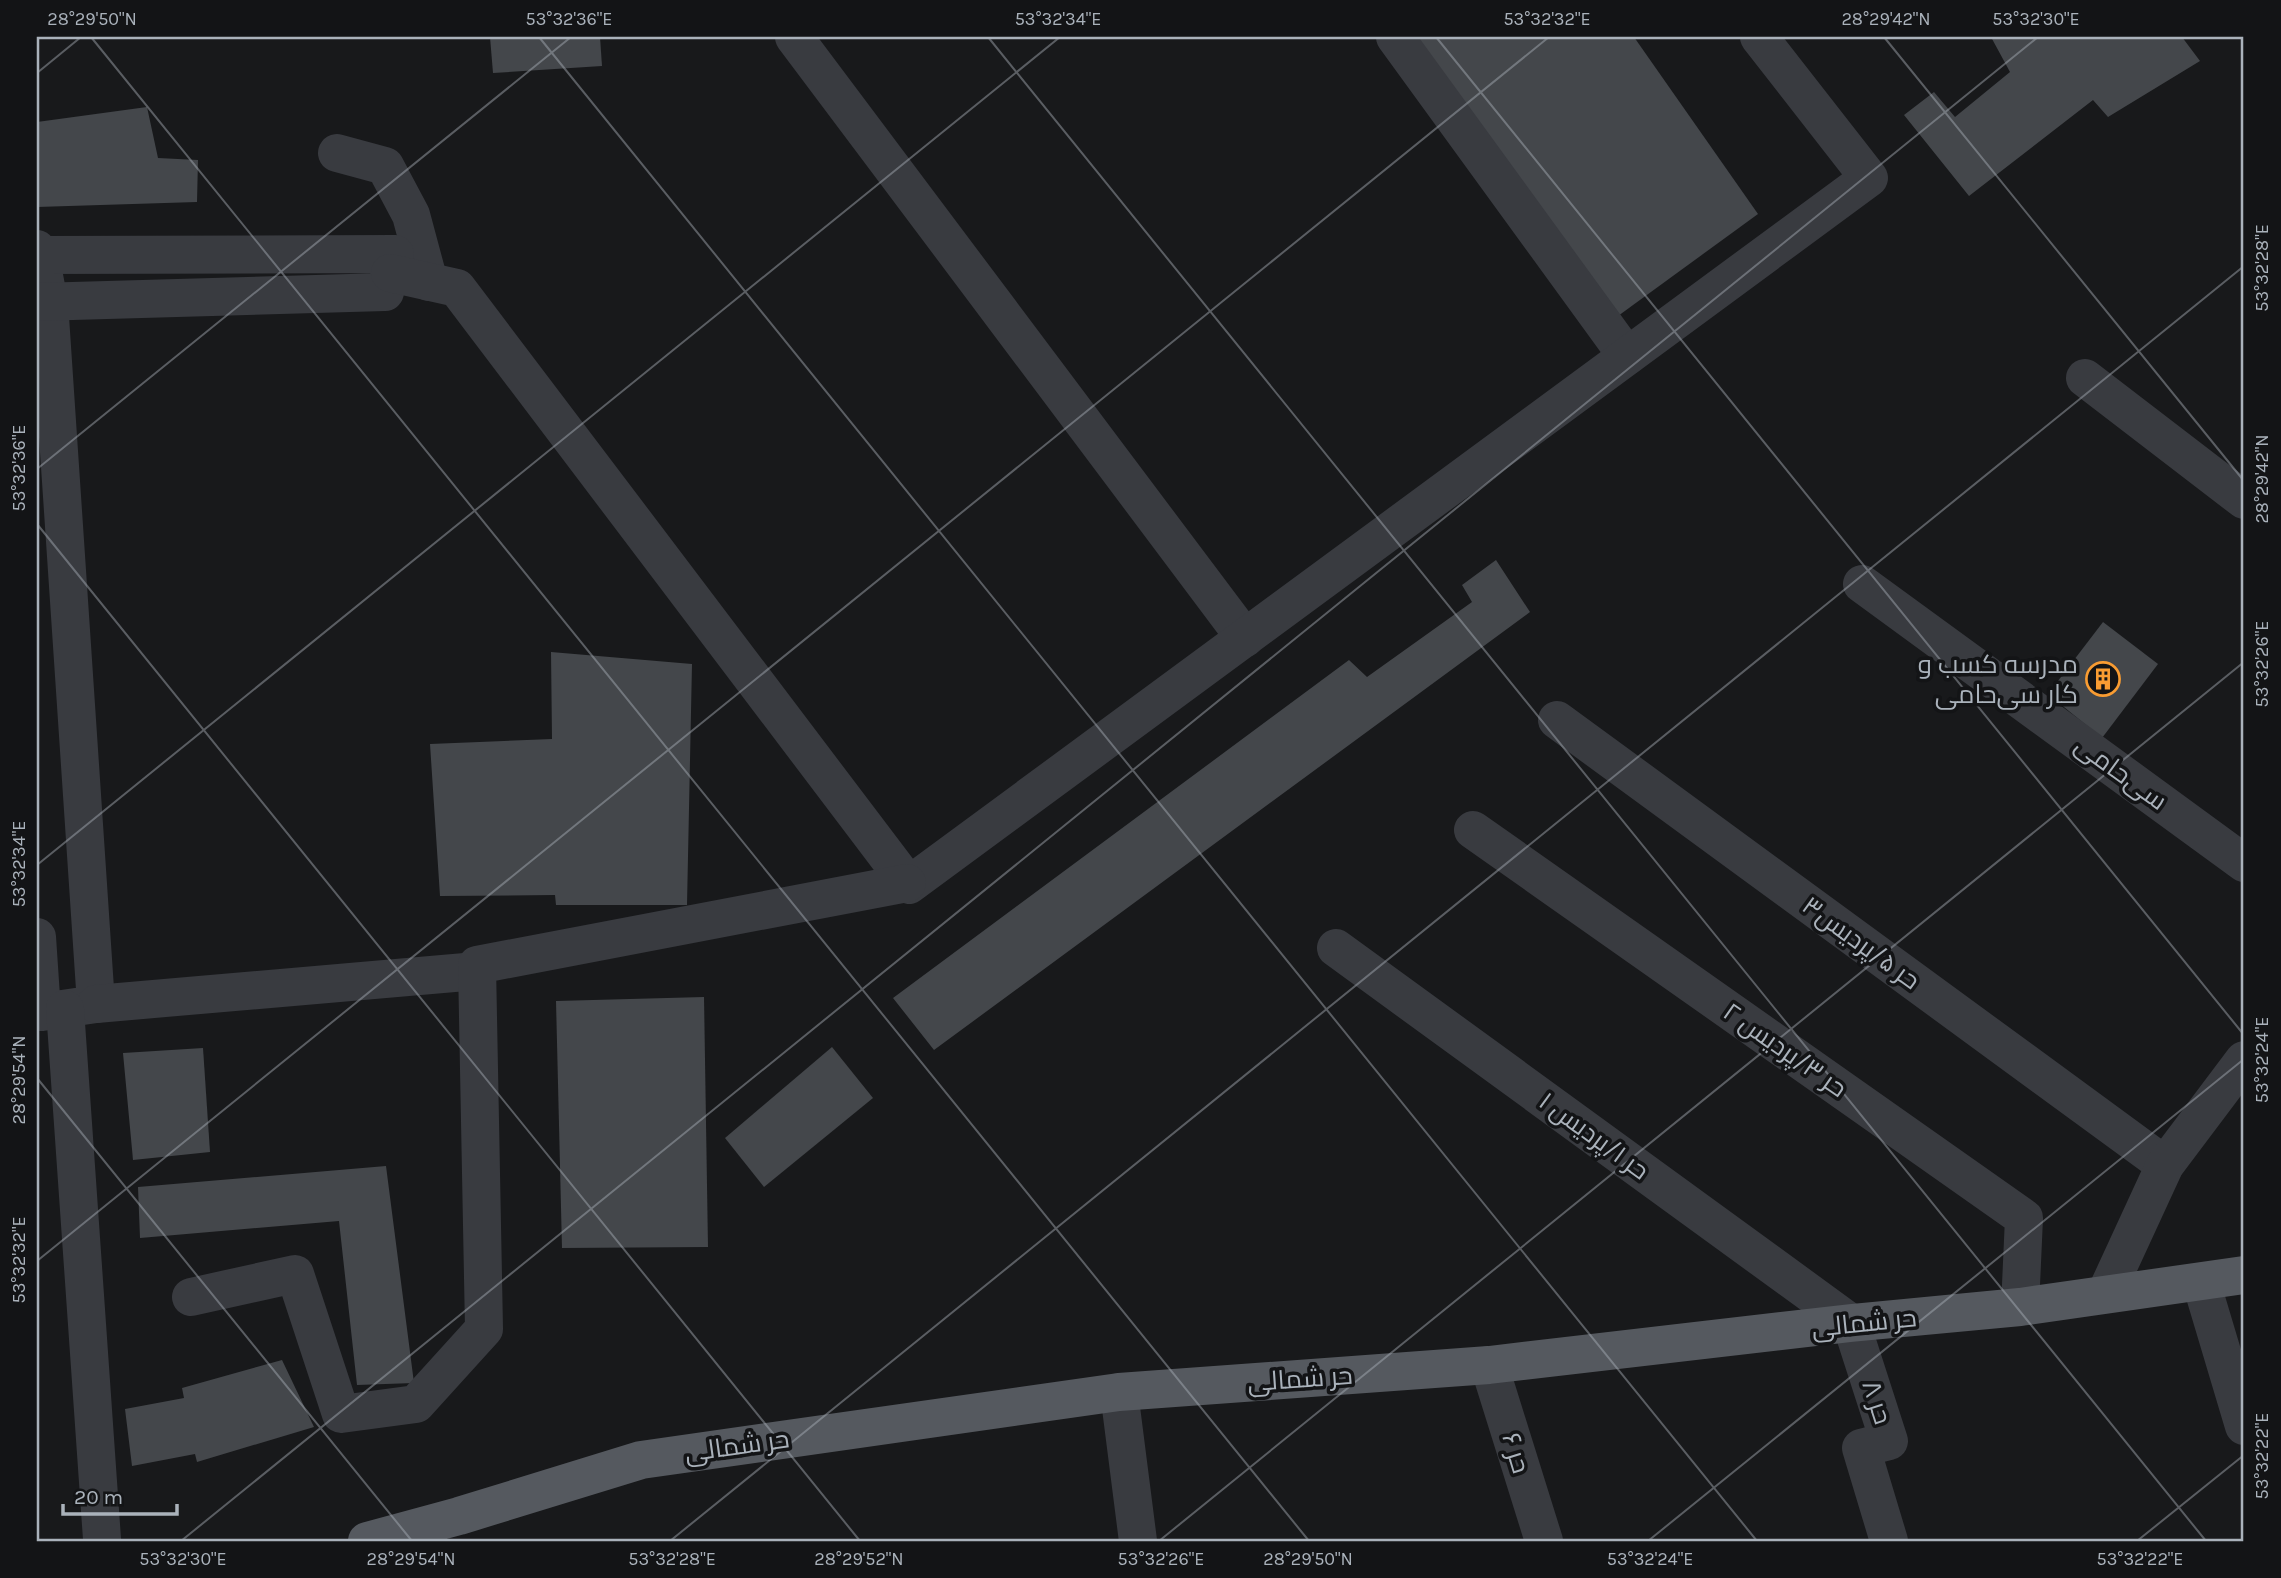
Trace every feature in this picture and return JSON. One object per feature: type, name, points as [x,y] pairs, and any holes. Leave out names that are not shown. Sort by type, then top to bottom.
[{"type":"main road","name":"حر شمالی","points":[[367,1541],[413,1535],[641,1460],[1119,1392],[1489,1365],[1851,1323],[2020,1307],[2244,1275]]},
{"type":"street","points":[[794,37],[1245,638]]},
{"type":"street","points":[[1395,37],[1627,356]]},
{"type":"street","points":[[191,1297],[295,1275],[341,1414],[416,1404],[484,1329],[477,965],[907,883],[909,885],[1869,178],[1760,37]]},
{"type":"street","points":[[337,153],[385,166],[411,215],[429,282]]},
{"type":"street","points":[[43,302],[384,292],[395,254],[38,253],[43,302],[60,1009],[102,1539]]},
{"type":"street","points":[[390,273],[457,288],[907,883]]},
{"type":"street","points":[[2085,378],[2244,499]]},
{"type":"street","name":"سی‌حامی","points":[[1862,584],[2244,863]]},
{"type":"street","name":"حر ۵/پردیس۳","points":[[1558,720],[2165,1165]]},
{"type":"street","name":"حر ۳/پردیس ۲","points":[[1472,830],[2024,1218],[2020,1307]]},
{"type":"street","points":[[37,937],[60,1009]]},
{"type":"street","name":"حر ۱/پردیس ۱","points":[[1336,948],[1851,1323]]},
{"type":"street","points":[[60,1009],[477,971]]},
{"type":"street","points":[[2106,1293],[2165,1165],[2244,1060]]},
{"type":"street","points":[[2201,1282],[2244,1426]]},
{"type":"street","name":"حر ۸","points":[[1851,1323],[1889,1441],[1861,1448],[1889,1541]]},
{"type":"street","name":"حر ۶","points":[[1489,1365],[1544,1541]]},
{"type":"street","points":[[1119,1392],[1138,1541]]},
{"type":"building","points":[[490,37],[600,37],[602,66],[493,73]]},
{"type":"building","points":[[1415,37],[1634,37],[1758,214],[1618,316]]},
{"type":"building","points":[[1991,37],[2182,37],[2200,61],[2108,117],[2093,100],[1969,196],[1904,115],[1934,92],[1955,117],[2010,72]]},
{"type":"building","points":[[147,107],[158,158],[198,160],[197,202],[37,207],[37,122]]},
{"type":"building","points":[[1496,560],[1530,612],[934,1050],[893,998],[1349,660],[1367,677],[1472,602],[1462,585]]},
{"type":"building","name":"مدرسه کسب و کار سی‌حامی","points":[[2103,622],[2158,664],[2102,738],[2048,694]]},
{"type":"building","points":[[551,652],[692,664],[687,905],[556,905],[555,895],[440,896],[430,744],[552,739]]},
{"type":"building","points":[[704,997],[708,1247],[562,1248],[556,1001]]},
{"type":"building","points":[[832,1047],[873,1098],[764,1187],[725,1138]]},
{"type":"building","points":[[203,1048],[210,1152],[133,1160],[123,1053]]},
{"type":"building","points":[[386,1166],[414,1383],[357,1385],[339,1221],[140,1238],[138,1187]]},
{"type":"building","points":[[282,1360],[314,1427],[197,1462],[195,1454],[132,1466],[125,1409],[184,1398],[182,1388]]},
{"type":"place","name":"مدرسه کسب و کار سی‌حامی","points":[[2103,679]]}]
